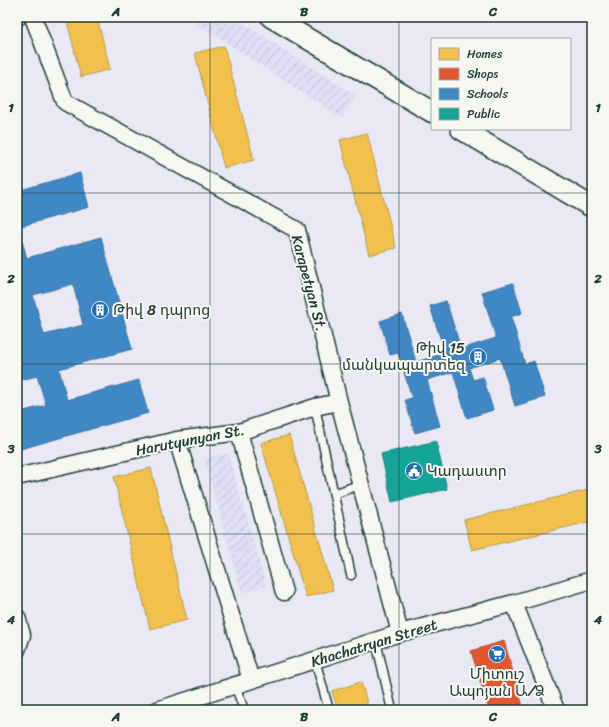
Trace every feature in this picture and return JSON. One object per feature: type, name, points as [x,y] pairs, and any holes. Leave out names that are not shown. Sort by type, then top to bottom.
[{"type":"street","name":"Karapetyan St.","points":[[33,17],[65,102],[297,230],[339,402],[400,633]]},
{"type":"street","points":[[272,17],[431,111]]},
{"type":"street","points":[[463,130],[592,207]]},
{"type":"street","name":"Harutyunyan St.","points":[[17,477],[177,440],[239,432],[315,407],[339,402]]},
{"type":"street","points":[[239,432],[284,592]]},
{"type":"street","points":[[177,440],[251,680]]},
{"type":"street","name":"Khachatryan Street","points":[[156,710],[400,633],[592,581]]},
{"type":"street","points":[[514,603],[556,710]]},
{"type":"street","points":[[17,617],[22,635],[17,650]]},
{"type":"lane","points":[[315,407],[351,575]]},
{"type":"lane","points":[[334,494],[361,484]]},
{"type":"lane","points":[[376,641],[392,710]]},
{"type":"lane","points":[[315,660],[329,710]]},
{"type":"lane","points":[[235,685],[244,710]]},
{"type":"shaded area","points":[[197,17],[234,17],[356,96],[342,118],[194,22]]},
{"type":"shaded area","points":[[228,453],[266,586],[242,593],[204,459]]},
{"type":"building: Homes","points":[[66,17],[97,17],[110,69],[81,77]]},
{"type":"building: Homes","points":[[224,46],[254,160],[224,168],[195,53]]},
{"type":"building: Homes","points":[[367,133],[396,248],[369,255],[340,140]]},
{"type":"building: Homes","points":[[289,435],[333,590],[306,597],[261,443]]},
{"type":"building: Homes","points":[[151,468],[187,620],[150,629],[114,477]]},
{"type":"building: Homes","points":[[592,489],[592,521],[472,550],[464,520]]},
{"type":"building: Homes","points":[[361,682],[369,710],[338,710],[332,691]]},
{"type":"building: Shops","points":[[504,641],[524,710],[489,710],[471,651]]},
{"type":"building: Schools","name":"Թիվ 8 դպրոց","points":[[80,173],[89,207],[18,227],[27,258],[101,237],[132,349],[59,369],[67,400],[139,380],[148,413],[17,450],[17,413],[46,405],[37,376],[17,381],[17,191]],"holes":[[[73,284],[83,325],[44,335],[33,295]]]},
{"type":"building: Schools","name":"Թիվ 15 մանկապարտեզ","points":[[513,283],[522,313],[511,317],[525,364],[534,361],[545,397],[515,406],[500,358],[469,368],[473,380],[483,377],[493,410],[467,418],[453,372],[427,380],[440,426],[415,433],[405,400],[412,398],[398,353],[390,355],[380,321],[402,314],[416,362],[445,353],[430,306],[446,301],[461,349],[496,338],[482,292]]},
{"type":"building: Public","name":"Կադաստր","points":[[436,441],[447,489],[392,502],[381,454]]},
{"type":"place","name":"Թիվ 8 դպրոց","points":[[100,310]]},
{"type":"place","name":"Թիվ 15 մանկապարտեզ","points":[[478,357]]},
{"type":"place","name":"Կադաստր","points":[[414,471]]},
{"type":"place","name":"Միտուշ Ապոյան Ա/Ձ","points":[[497,654]]}]
